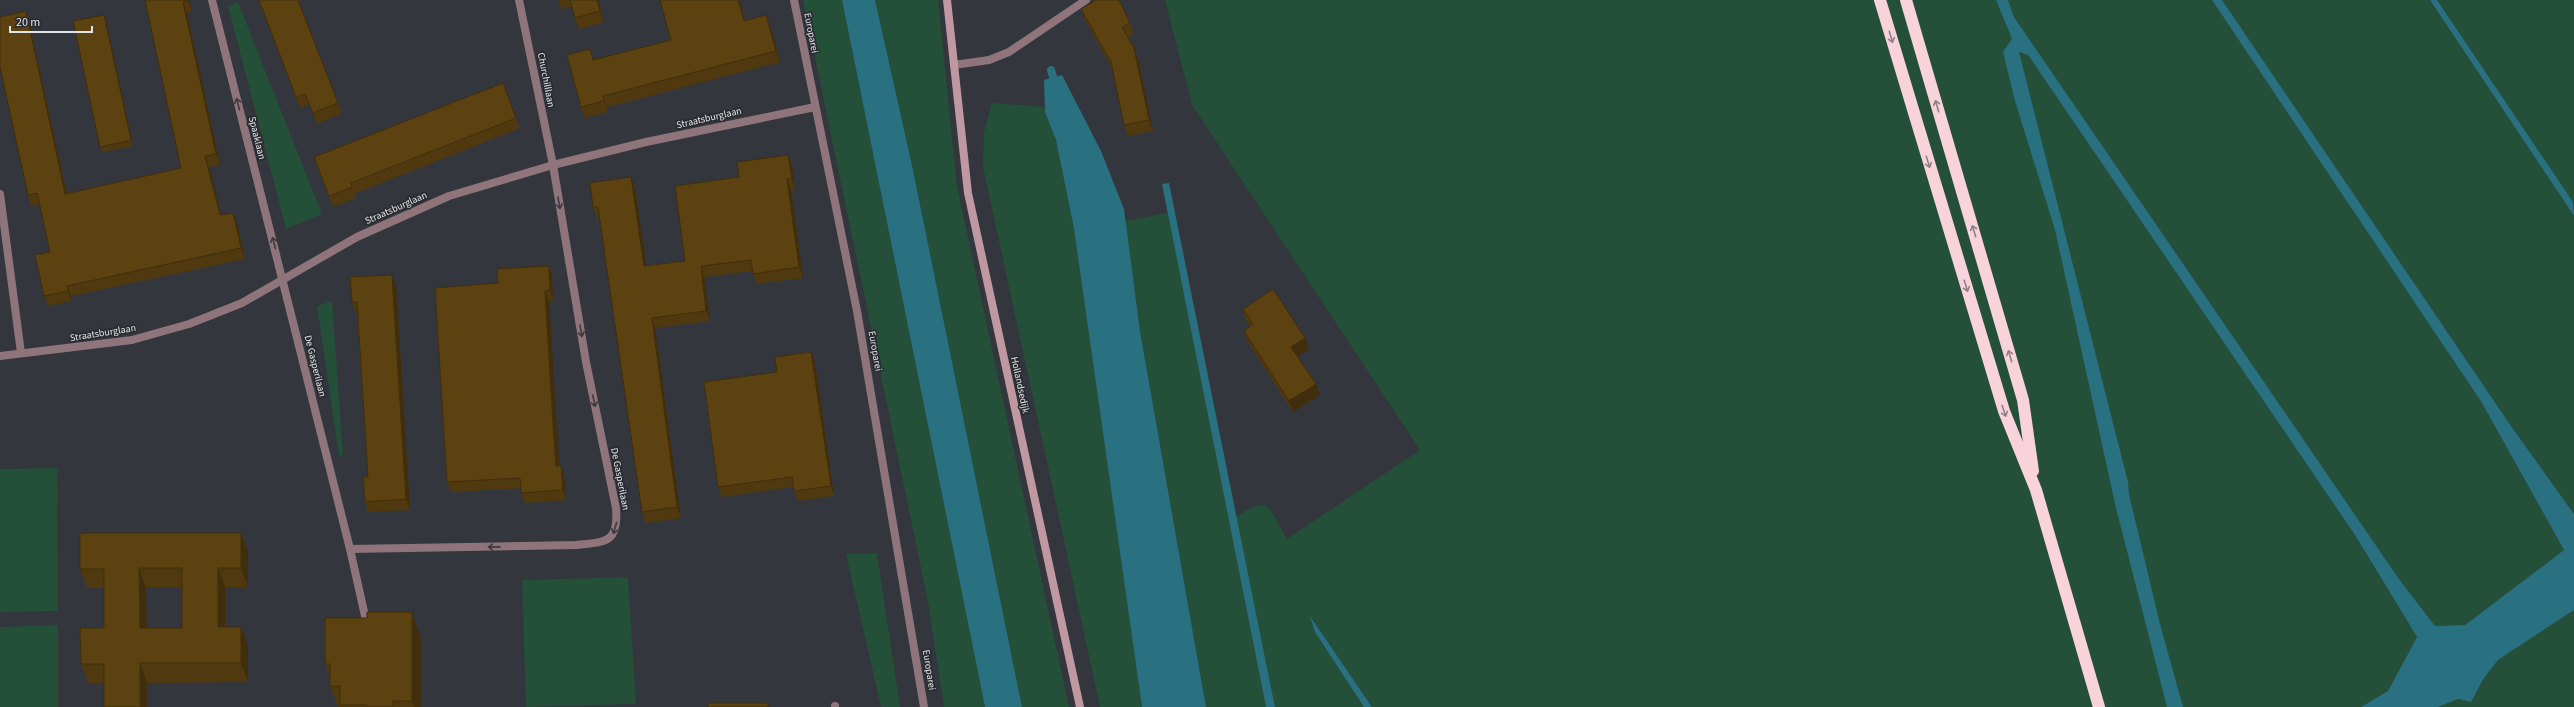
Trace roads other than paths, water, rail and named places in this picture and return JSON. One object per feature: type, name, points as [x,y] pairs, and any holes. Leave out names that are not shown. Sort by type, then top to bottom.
[{"type":"highway","points":[[1880,0],[2004,411],[2036,490],[2100,707]]},
{"type":"highway","points":[[1906,0],[2023,400],[2036,490]]},
{"type":"street","name":"Spaaklaan","points":[[212,0],[284,281]]},
{"type":"street","name":"Churchilllaan","points":[[519,0],[553,165]]},
{"type":"street","name":"Europarei","points":[[794,0],[814,107],[858,310],[924,707]]},
{"type":"street","name":"Hollandsedijk","points":[[947,0],[968,193],[1080,707]]},
{"type":"street","points":[[954,65],[989,60],[1009,52],[1086,0]]},
{"type":"street","name":"Straatsburglaan","points":[[0,356],[84,348],[140,338],[196,322],[242,303],[284,281],[357,237],[449,196],[553,165],[735,122],[814,107]]},
{"type":"street","name":"De Gasperilaan","points":[[350,549],[576,545],[605,542],[613,536],[618,526],[616,508],[586,362],[553,165]]},
{"type":"street","points":[[0,194],[21,353]]},
{"type":"street","name":"De Gasperilaan","points":[[284,281],[365,616]]},
{"type":"water","points":[[842,0],[875,0],[912,165],[1022,707],[985,707]]},
{"type":"water","points":[[1996,0],[2008,0],[2014,17],[2399,579],[2435,626],[2465,625],[2564,550],[2482,403],[2212,0],[2222,0],[2511,426],[2574,514],[2574,610],[2498,660],[2484,678],[2471,702],[2458,699],[2438,707],[2361,707],[2388,691],[2417,637],[2355,535],[2028,55],[2019,52],[2128,482],[2129,494],[2160,624],[2183,707],[2167,707],[2116,508],[2055,230],[2015,101],[2003,52],[2012,39]]},
{"type":"water","points":[[2430,0],[2437,0],[2573,202],[2574,216]]},
{"type":"water","points":[[1062,75],[1101,151],[1124,209],[1140,331],[1206,707],[1142,707],[1074,229],[1056,140],[1045,112],[1044,80]]},
{"type":"water","points":[[1169,183],[1275,707],[1266,707],[1162,184]]},
{"type":"water","points":[[1310,616],[1372,707],[1364,707],[1315,632]]},
{"type":"waterway","points":[[1051,70],[1056,87]]}]
